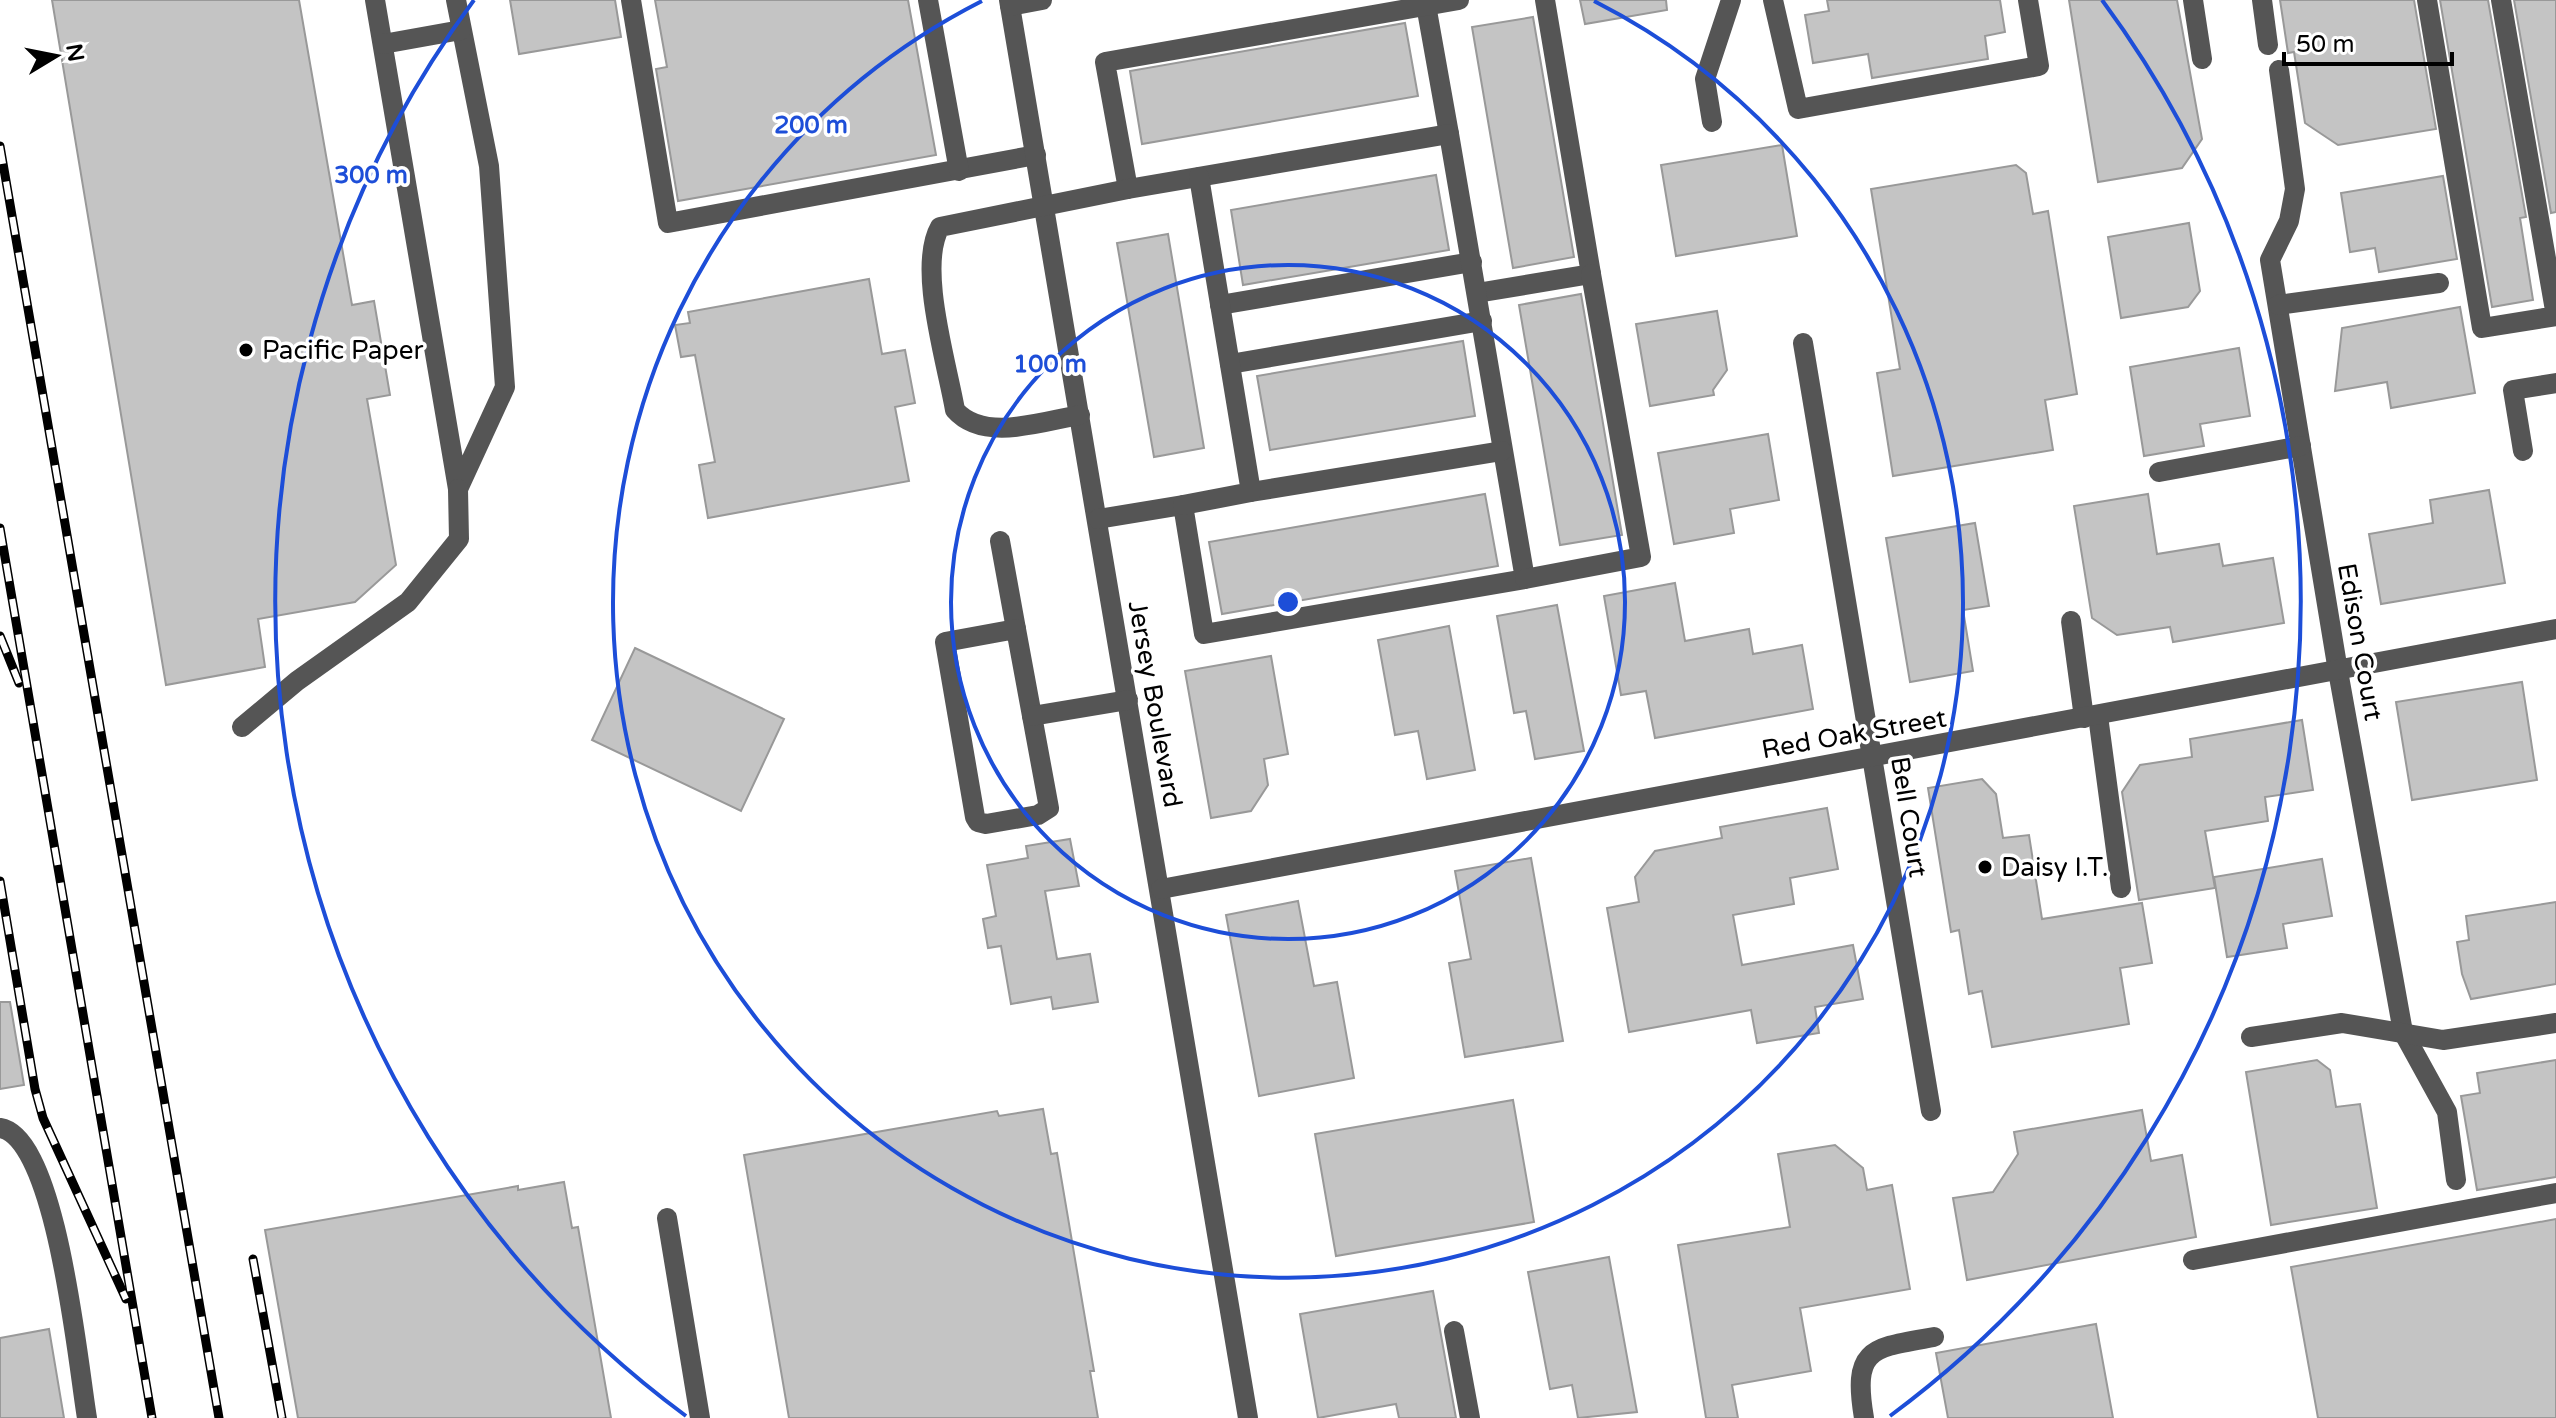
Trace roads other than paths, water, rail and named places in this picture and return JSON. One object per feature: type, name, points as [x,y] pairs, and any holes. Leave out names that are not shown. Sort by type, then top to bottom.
[{"type":"street","points":[[242,727],[297,681],[408,602],[459,539],[458,489],[375,0]]},
{"type":"street","points":[[456,0],[489,166],[505,387],[458,489]]},
{"type":"street","points":[[631,0],[668,223],[1036,155]]},
{"type":"street","points":[[928,0],[959,171]]},
{"type":"street","points":[[1010,3],[1042,0]]},
{"type":"street","points":[[1128,189],[1105,62],[1459,0]]},
{"type":"street","points":[[1183,505],[1204,634],[1641,557],[1545,0]]},
{"type":"street","points":[[1712,122],[1705,79],[1731,0]]},
{"type":"street","points":[[1773,0],[1798,109],[2039,66],[2028,0]]},
{"type":"street","points":[[2193,0],[2202,59]]},
{"type":"street","points":[[2262,0],[2268,45]]},
{"type":"street","points":[[2427,0],[2482,328],[2556,316],[2550,246],[2501,0]]},
{"type":"street","name":"Jersey Boulevard","points":[[1010,3],[1248,1418]]},
{"type":"street","points":[[1426,5],[1525,579]]},
{"type":"street","points":[[383,44],[461,30]]},
{"type":"street","name":"Edison Court","points":[[2279,70],[2295,189],[2289,221],[2270,260],[2338,671],[2403,1032],[2447,1112],[2456,1180]]},
{"type":"street","points":[[1080,415],[1013,427],[989,428],[964,420],[955,410],[929,266],[933,239],[940,227],[981,216],[1044,207],[1128,189],[1449,134]]},
{"type":"street","points":[[1199,177],[1251,492]]},
{"type":"street","points":[[1220,305],[1472,262]]},
{"type":"street","points":[[1477,293],[1591,274]]},
{"type":"street","points":[[2278,305],[2439,283]]},
{"type":"street","points":[[1230,364],[1482,321]]},
{"type":"street","name":"Bell Court","points":[[1803,343],[1931,1111]]},
{"type":"street","points":[[2523,451],[2513,390],[2556,383]]},
{"type":"street","points":[[2159,472],[2301,446]]},
{"type":"street","points":[[1098,519],[1502,451]]},
{"type":"street","points":[[1000,541],[1049,808],[1038,815],[978,822],[945,642],[1016,629]]},
{"type":"street","points":[[2071,621],[2121,888]]},
{"type":"street","name":"Red Oak Street","points":[[1161,889],[2555,633]]},
{"type":"street","points":[[1032,716],[1128,700]]},
{"type":"street","points":[[2251,1037],[2342,1023],[2443,1040],[2556,1023]]},
{"type":"street","points":[[0,1128],[11,1130],[30,1151],[53,1211],[87,1418]]},
{"type":"street","points":[[2193,1260],[2556,1193]]},
{"type":"street","points":[[667,1218],[700,1418]]},
{"type":"street","points":[[1454,1331],[1470,1418]]},
{"type":"street","points":[[1864,1418],[1858,1381],[1872,1353],[1882,1346],[1934,1337]]},
{"type":"railway","points":[[0,146],[219,1418]]},
{"type":"railway","points":[[0,528],[152,1418]]},
{"type":"railway","points":[[0,636],[19,683]]},
{"type":"railway","points":[[0,881],[35,1089],[43,1118],[126,1299]]},
{"type":"railway","points":[[253,1259],[282,1418]]},
{"type":"place","name":"Pacific Paper","points":[[246,350]]},
{"type":"place","name":"Daisy I.T.","points":[[1985,867]]}]
